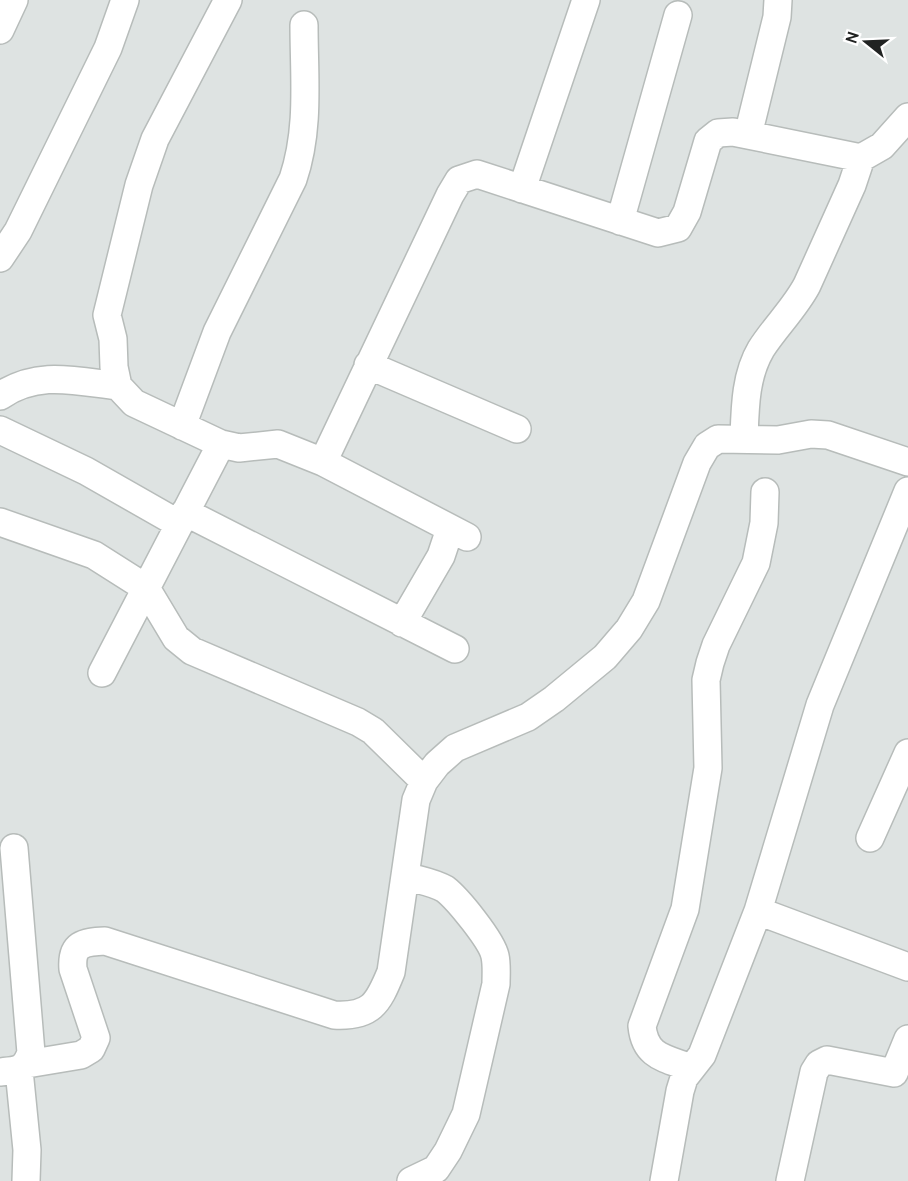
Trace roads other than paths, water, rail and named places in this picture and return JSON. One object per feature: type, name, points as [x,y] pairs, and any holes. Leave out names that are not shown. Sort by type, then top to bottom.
[{"type":"street","points":[[0,30],[14,0]]},
{"type":"street","points":[[0,258],[18,231],[108,48],[125,0]]},
{"type":"street","points":[[228,0],[155,139],[139,185],[107,315],[113,339],[114,367],[118,386],[134,403],[221,444],[239,448],[278,444],[322,462],[458,533],[441,556],[402,623]]},
{"type":"street","points":[[522,189],[586,0]]},
{"type":"street","points":[[748,135],[777,17],[778,0]]},
{"type":"street","points":[[620,221],[678,15]]},
{"type":"street","points":[[182,426],[217,332],[293,179],[300,159],[305,131],[304,25]]},
{"type":"street","points":[[322,462],[459,180],[477,174],[658,233],[678,228],[687,213],[708,141],[718,133],[733,132],[861,158],[882,146],[908,117]]},
{"type":"street","points":[[744,439],[745,402],[752,369],[761,350],[799,300],[807,285],[852,185],[861,158]]},
{"type":"street","points":[[368,365],[517,429]]},
{"type":"street","points":[[0,396],[25,382],[49,378],[118,386]]},
{"type":"street","points":[[0,430],[454,649]]},
{"type":"street","points":[[15,1069],[81,1055],[91,1049],[96,1038],[73,969],[72,958],[76,949],[87,941],[105,940],[334,1015],[351,1016],[368,1010],[382,995],[391,972],[416,800],[424,781],[437,764],[455,748],[528,717],[554,699],[605,657],[629,629],[646,601],[697,463],[707,446],[718,440],[778,440],[811,434],[828,435],[908,462]]},
{"type":"street","points":[[102,673],[221,444]]},
{"type":"street","points":[[664,1181],[680,1091],[691,1068],[702,1055],[758,911],[820,705],[908,491]]},
{"type":"street","points":[[691,1068],[654,1054],[643,1040],[642,1026],[684,909],[708,768],[706,680],[716,645],[756,563],[764,523],[765,492]]},
{"type":"street","points":[[0,522],[94,555],[146,588],[177,638],[192,651],[358,722],[373,731],[424,781]]},
{"type":"street","points":[[870,838],[908,753]]},
{"type":"street","points":[[14,848],[32,1053],[15,1069]]},
{"type":"street","points":[[405,876],[445,889],[460,902],[495,954],[496,968],[496,984],[466,1114],[448,1151],[436,1169],[411,1181]]},
{"type":"street","points":[[758,911],[908,967]]},
{"type":"street","points":[[790,1181],[814,1072],[819,1064],[827,1060],[901,1075],[908,1039]]},
{"type":"street","points":[[15,1069],[27,1150],[26,1181]]}]
